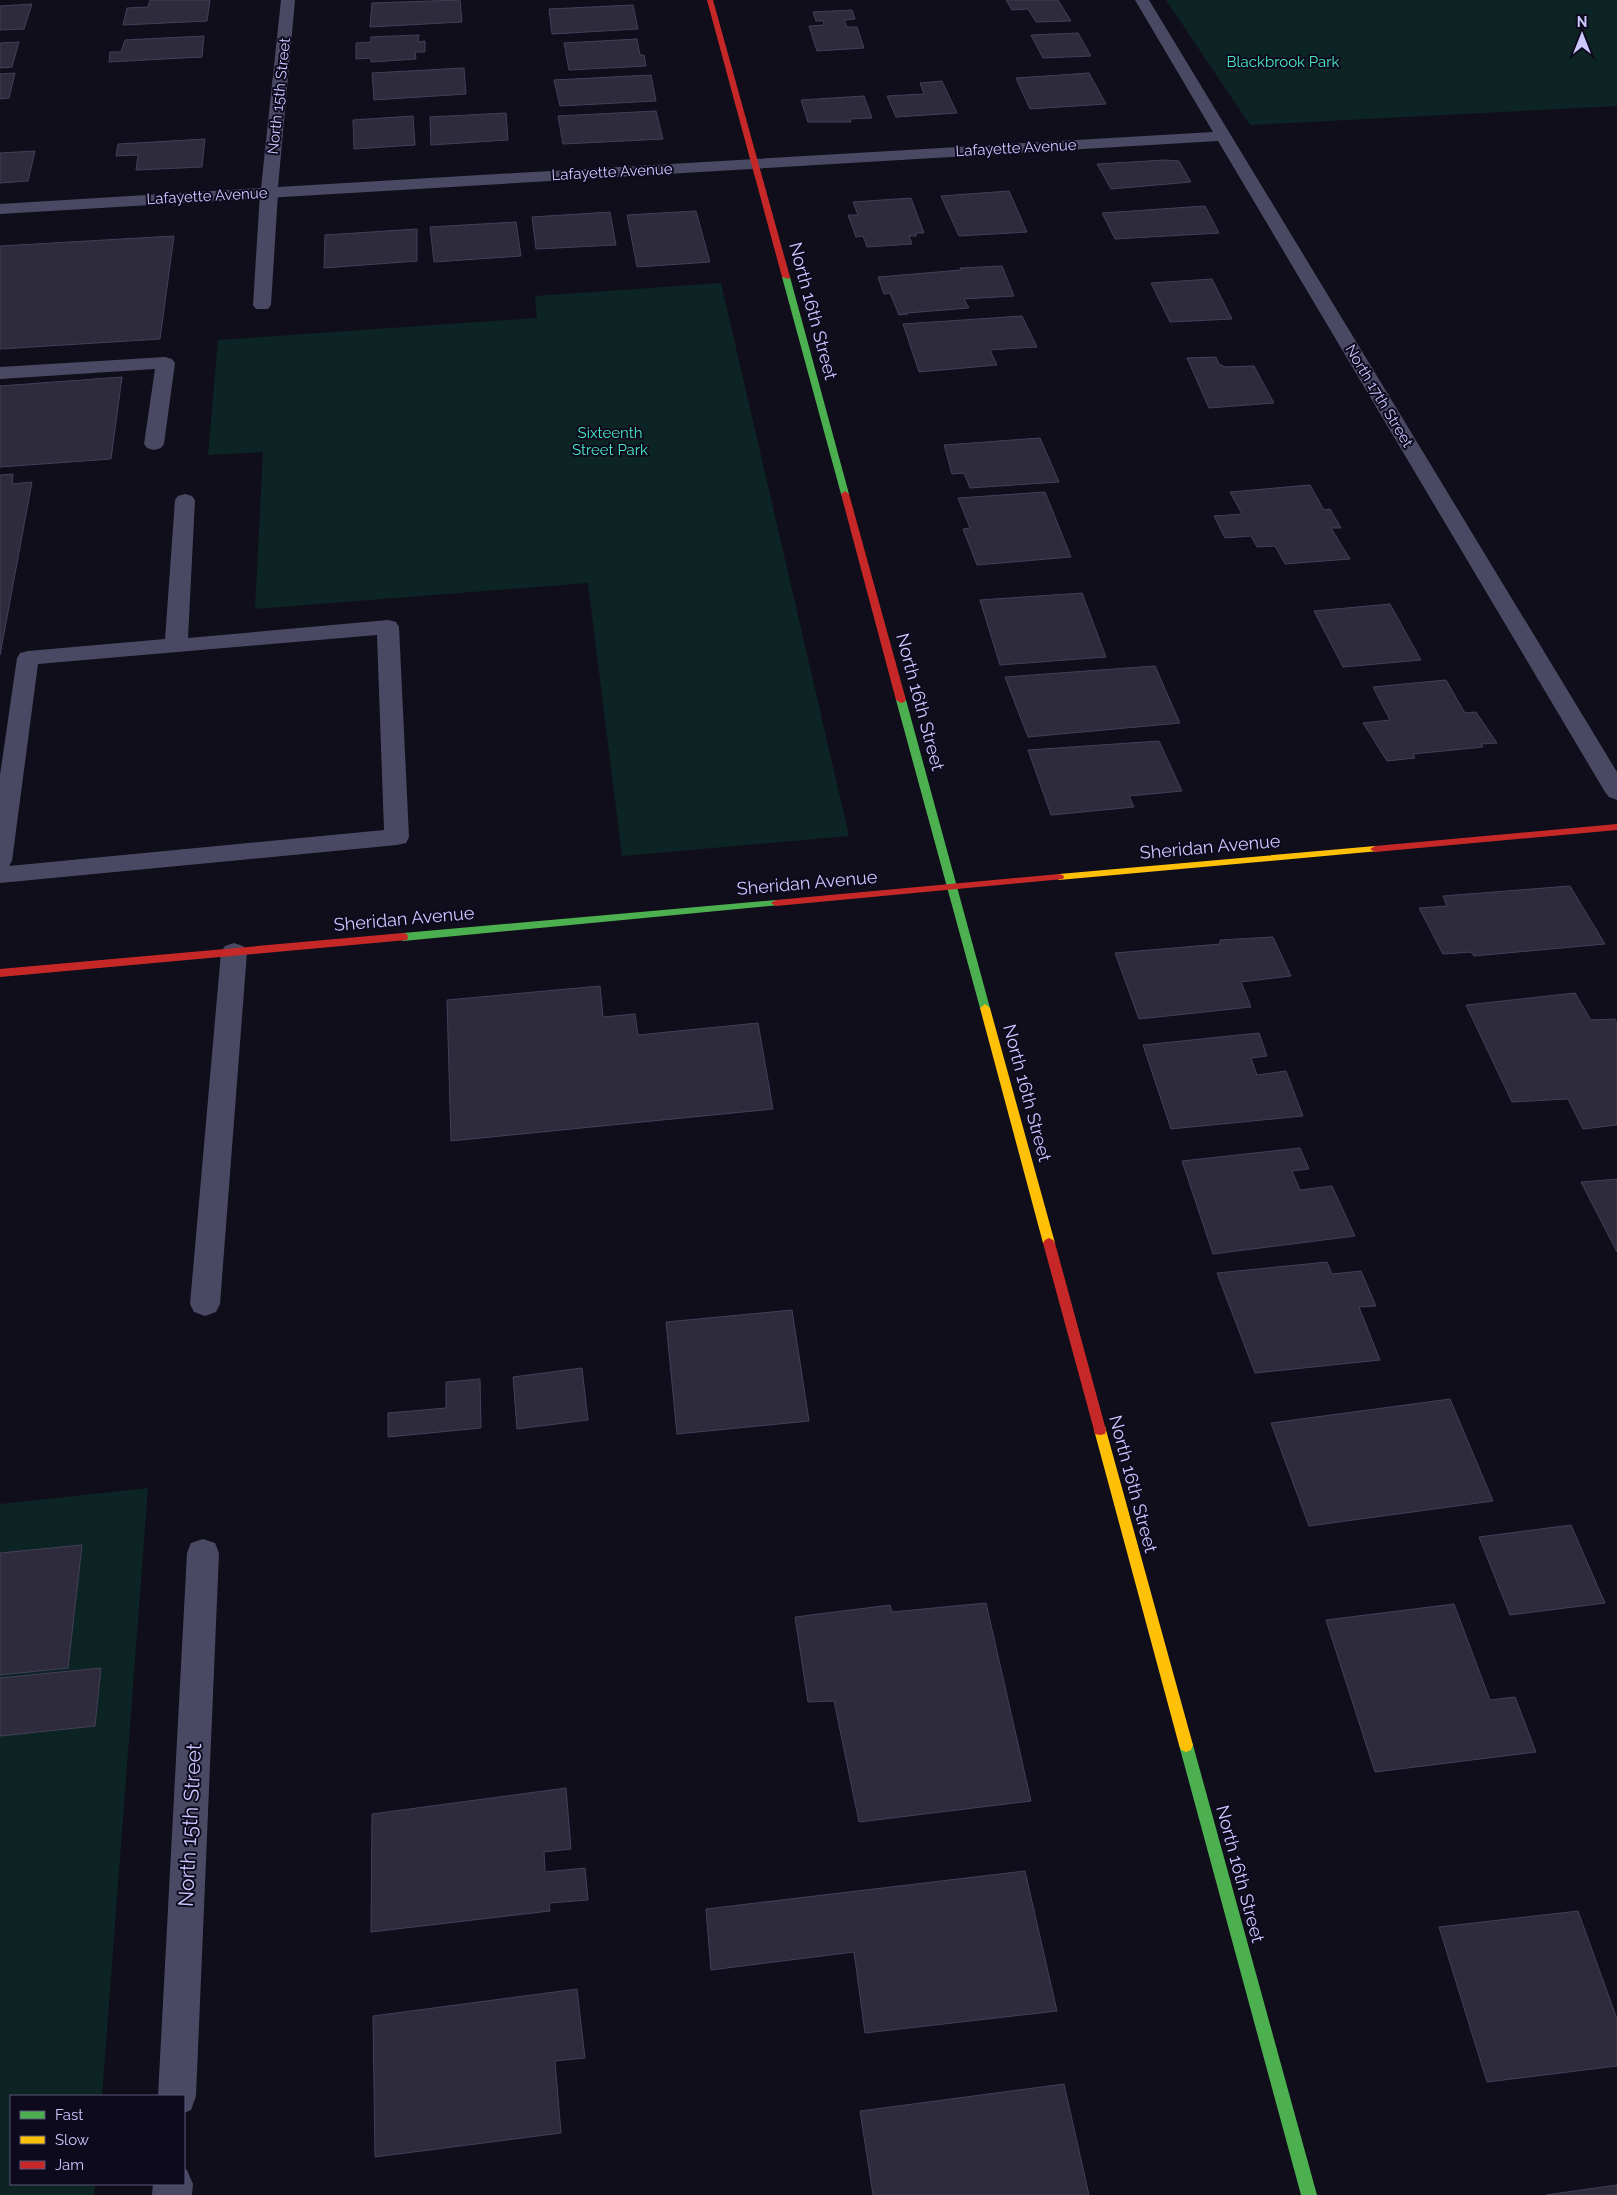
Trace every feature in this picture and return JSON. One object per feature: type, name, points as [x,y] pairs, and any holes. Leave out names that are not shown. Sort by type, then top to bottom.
[{"type":"street","name":"North 15th Street","points":[[262,305],[269,193],[288,0]]},
{"type":"street","name":"North 16th Street","points":[[710,0],[1309,2195]]},
{"type":"street","name":"North 17th Street","points":[[1142,0],[1617,792]]},
{"type":"street","name":"Lafayette Avenue","points":[[0,209],[1223,136]]},
{"type":"street","points":[[0,373],[165,363],[154,444]]},
{"type":"street","points":[[176,645],[185,500]]},
{"type":"street","points":[[0,861],[8,757],[28,658],[388,627],[397,837],[0,875]]},
{"type":"street","name":"Sheridan Avenue","points":[[0,973],[1617,827]]},
{"type":"street","points":[[205,1304],[234,952]]},
{"type":"street","name":"North 15th Street","points":[[177,2095],[202,1553]]},
{"type":"green space","name":"Blackbrook Park","points":[[1166,0],[1617,0],[1617,106],[1250,125]]},
{"type":"green space","name":"Sixteenth Street Park","points":[[721,283],[849,836],[622,856],[588,583],[255,609],[263,452],[208,455],[218,340],[537,318],[535,296]]},
{"type":"green space","points":[[148,1488],[102,2095],[10,2095],[10,2185],[95,2185],[94,2195],[0,2195],[0,1504]]},
{"type":"building","points":[[150,0],[210,0],[207,21],[123,25],[127,8],[148,7]]},
{"type":"building","points":[[460,0],[462,22],[370,27],[372,3]]},
{"type":"building","points":[[1006,0],[1058,0],[1071,21],[1036,22],[1028,9],[1012,10]]},
{"type":"building","points":[[32,4],[24,29],[0,30],[0,6]]},
{"type":"building","points":[[633,5],[638,29],[552,34],[549,9]]},
{"type":"building","points":[[852,10],[855,19],[844,20],[847,27],[857,27],[864,48],[817,51],[809,26],[824,25],[823,21],[816,21],[813,12]]},
{"type":"building","points":[[1078,33],[1091,56],[1043,58],[1031,35]]},
{"type":"building","points":[[419,35],[418,42],[425,41],[425,52],[415,52],[416,59],[371,62],[371,58],[356,59],[356,43],[371,42],[371,37]]},
{"type":"building","points":[[204,36],[202,57],[109,62],[110,52],[121,52],[125,40]]},
{"type":"building","points":[[637,39],[640,55],[644,55],[646,66],[569,70],[564,43]]},
{"type":"building","points":[[19,42],[12,67],[0,68],[0,43]]},
{"type":"building","points":[[464,68],[466,94],[374,100],[372,73]]},
{"type":"building","points":[[15,73],[9,98],[0,99],[0,74]]},
{"type":"building","points":[[1089,73],[1106,104],[1030,109],[1016,78]]},
{"type":"building","points":[[651,75],[656,101],[560,106],[554,80]]},
{"type":"building","points":[[942,81],[957,113],[896,117],[887,96],[924,94],[920,83]]},
{"type":"building","points":[[864,96],[872,118],[850,119],[851,122],[808,122],[801,100]]},
{"type":"building","points":[[656,111],[663,139],[563,144],[558,116]]},
{"type":"building","points":[[506,113],[508,140],[431,145],[430,117]]},
{"type":"building","points":[[413,116],[415,145],[354,149],[353,120]]},
{"type":"building","points":[[205,139],[202,167],[136,170],[138,155],[116,156],[118,144]]},
{"type":"building","points":[[35,151],[28,181],[0,183],[0,153]]},
{"type":"building","points":[[1165,160],[1179,161],[1191,182],[1111,189],[1097,164]]},
{"type":"building","points":[[1009,191],[1027,232],[959,236],[941,196]]},
{"type":"building","points":[[911,198],[924,233],[916,233],[916,236],[909,236],[912,244],[867,247],[863,236],[856,237],[848,215],[858,215],[853,202]]},
{"type":"building","points":[[1205,206],[1219,233],[1115,239],[1102,213]]},
{"type":"building","points":[[696,211],[710,262],[637,267],[627,215]]},
{"type":"building","points":[[610,212],[616,245],[536,249],[532,217]]},
{"type":"building","points":[[516,222],[521,256],[434,262],[430,227]]},
{"type":"building","points":[[417,229],[417,261],[324,268],[325,235]]},
{"type":"building","points":[[174,236],[160,339],[0,349],[0,246]]},
{"type":"building","points":[[1002,266],[1014,296],[964,299],[969,308],[899,315],[890,293],[884,294],[878,277],[961,270],[960,268]]},
{"type":"building","points":[[1212,279],[1232,319],[1170,322],[1151,283]]},
{"type":"building","points":[[1022,316],[1037,347],[990,350],[997,365],[919,372],[903,324]]},
{"type":"building","points":[[1216,357],[1219,364],[1225,367],[1254,366],[1274,403],[1209,408],[1187,358]]},
{"type":"building","points":[[122,377],[111,459],[0,467],[0,386]]},
{"type":"building","points":[[1040,438],[1059,482],[970,488],[964,473],[952,474],[944,445]]},
{"type":"building","points":[[13,474],[12,484],[32,482],[0,655],[0,475]]},
{"type":"building","points":[[1310,485],[1324,510],[1330,509],[1341,528],[1331,528],[1350,559],[1285,564],[1275,546],[1257,547],[1251,536],[1225,538],[1214,516],[1242,514],[1230,492]]},
{"type":"building","points":[[1045,492],[1071,557],[977,565],[963,529],[970,528],[958,498]]},
{"type":"building","points":[[1082,593],[1106,657],[1000,665],[980,600]]},
{"type":"building","points":[[1390,604],[1421,660],[1343,667],[1314,611]]},
{"type":"building","points":[[1155,666],[1180,723],[1028,737],[1005,677]]},
{"type":"building","points":[[1446,680],[1465,713],[1476,712],[1497,743],[1481,744],[1483,747],[1413,754],[1415,758],[1387,761],[1363,723],[1390,720],[1373,687]]},
{"type":"building","points":[[1159,741],[1182,791],[1129,796],[1134,807],[1051,815],[1028,750]]},
{"type":"building","points":[[1570,886],[1605,944],[1474,956],[1471,952],[1443,954],[1419,908],[1447,906],[1443,896]]},
{"type":"building","points":[[1273,937],[1291,976],[1241,982],[1251,1007],[1139,1019],[1115,953],[1220,944],[1220,940]]},
{"type":"building","points":[[600,986],[603,1017],[635,1014],[638,1035],[758,1023],[773,1109],[451,1141],[447,1000]]},
{"type":"building","points":[[1575,993],[1591,1020],[1615,1019],[1617,1023],[1617,1125],[1583,1129],[1568,1099],[1512,1102],[1466,1005]]},
{"type":"building","points":[[1259,1033],[1267,1056],[1251,1058],[1257,1075],[1286,1071],[1303,1116],[1171,1129],[1143,1045]]},
{"type":"building","points":[[1300,1148],[1309,1169],[1292,1171],[1300,1190],[1332,1186],[1355,1236],[1213,1254],[1182,1161]]},
{"type":"building","points":[[1617,1179],[1617,1252],[1581,1182]]},
{"type":"building","points":[[1327,1262],[1332,1274],[1361,1271],[1376,1306],[1359,1307],[1380,1360],[1255,1373],[1217,1273]]},
{"type":"building","points":[[792,1310],[809,1421],[677,1434],[666,1322]]},
{"type":"building","points":[[582,1368],[588,1420],[517,1429],[513,1377]]},
{"type":"building","points":[[480,1379],[481,1428],[388,1437],[388,1413],[446,1408],[446,1382]]},
{"type":"building","points":[[1450,1399],[1493,1501],[1309,1526],[1271,1423]]},
{"type":"building","points":[[1571,1525],[1605,1603],[1510,1615],[1479,1537]]},
{"type":"building","points":[[82,1545],[68,1668],[0,1675],[0,1553]]},
{"type":"building","points":[[986,1603],[1031,1801],[859,1822],[834,1701],[808,1702],[795,1617],[890,1605],[892,1612]]},
{"type":"building","points":[[1454,1604],[1490,1700],[1515,1697],[1536,1752],[1375,1772],[1326,1620]]},
{"type":"building","points":[[101,1668],[95,1726],[0,1736],[0,1678]]},
{"type":"building","points":[[566,1788],[571,1849],[544,1852],[545,1872],[585,1868],[588,1900],[549,1903],[550,1911],[371,1932],[372,1814]]},
{"type":"building","points":[[1025,1871],[1057,2011],[865,2033],[854,1952],[711,1970],[706,1909]]},
{"type":"building","points":[[1578,1911],[1617,2019],[1617,2066],[1487,2082],[1439,1927]]},
{"type":"building","points":[[577,1989],[585,2058],[555,2061],[561,2133],[375,2157],[373,2016]]},
{"type":"building","points":[[1064,2084],[1089,2195],[873,2195],[860,2111]]},
{"type":"building","points":[[1617,2185],[1617,2195],[1546,2195]]},
{"type":"traffic: fast","points":[[786,277],[845,494]]},
{"type":"traffic: fast","points":[[901,700],[985,1008]]},
{"type":"traffic: fast","points":[[403,937],[776,903]]},
{"type":"traffic: fast","points":[[1186,1745],[1309,2195]]},
{"type":"traffic: slow","points":[[1059,877],[1375,849]]},
{"type":"traffic: slow","points":[[985,1008],[1049,1243]]},
{"type":"traffic: slow","points":[[1100,1430],[1186,1745]]},
{"type":"traffic: jam","points":[[710,0],[786,277]]},
{"type":"traffic: jam","points":[[845,494],[901,700]]},
{"type":"traffic: jam","points":[[1375,849],[1617,827]]},
{"type":"traffic: jam","points":[[776,903],[1059,877]]},
{"type":"traffic: jam","points":[[0,973],[403,937]]},
{"type":"traffic: jam","points":[[1049,1243],[1100,1430]]}]
